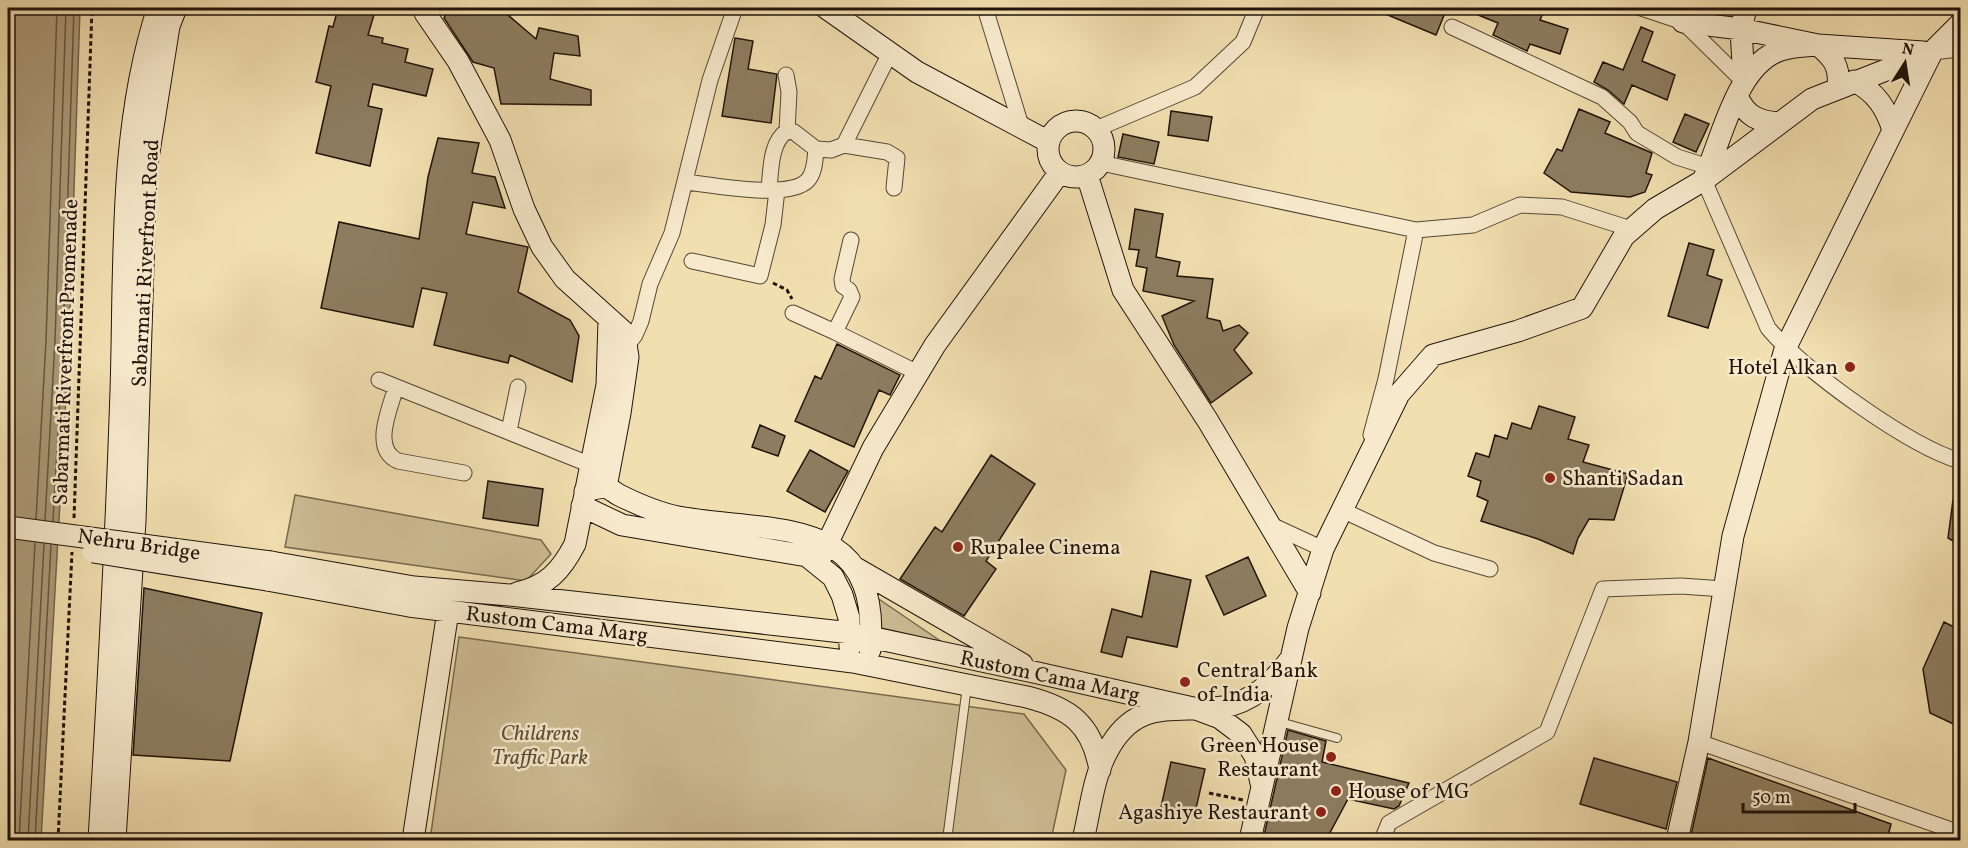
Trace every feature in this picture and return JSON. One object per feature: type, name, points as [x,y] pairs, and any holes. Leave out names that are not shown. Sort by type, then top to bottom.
[{"type":"main road","points":[[99,840],[117,523],[129,167],[138,95],[158,8]]},
{"type":"main road","name":"Sabarmati Riverfront Road","points":[[114,840],[135,521],[146,171],[170,26],[176,8]]},
{"type":"main road","points":[[424,8],[425,13],[458,61],[500,140],[524,209],[542,247],[565,279],[624,332],[628,357],[606,487]]},
{"type":"main road","points":[[826,8],[917,72],[1049,142]]},
{"type":"main road","points":[[1746,8],[1741,29],[1742,107],[1754,118],[1780,123]]},
{"type":"main road","points":[[1683,15],[1818,45],[1837,64],[1839,74],[1846,84],[1865,87],[1879,101],[1888,114],[1893,130]]},
{"type":"main road","points":[[1677,840],[1698,742],[1732,536],[1785,349],[1932,52],[1960,24]]},
{"type":"main road","points":[[1706,174],[1740,89],[1756,65],[1774,53],[1798,46],[1818,45],[1932,52]]},
{"type":"main road","points":[[1250,840],[1291,659],[1323,549],[1399,394],[1433,355],[1518,331],[1582,308],[1624,236],[1655,209],[1812,99],[1932,52]]},
{"type":"main road","points":[[1094,169],[1068,176],[1060,172],[1049,157],[1049,142],[1054,131],[1070,121],[1080,121],[1096,129],[1104,146],[1094,169],[1123,290],[1208,421],[1310,593]]},
{"type":"main road","points":[[818,563],[873,448],[935,345],[1060,172]]},
{"type":"main road","points":[[510,595],[551,579],[565,563],[575,544],[607,385],[609,320]]},
{"type":"main road","points":[[584,499],[606,487]]},
{"type":"main road","points":[[606,487],[662,513],[800,532],[828,542],[844,554],[854,567],[870,604],[861,635],[859,663]]},
{"type":"main road","points":[[584,499],[622,525],[807,556],[833,577],[861,635]]},
{"type":"main road","name":"Nehru Bridge","points":[[8,526],[269,571]]},
{"type":"main road","name":"Nehru Bridge","points":[[8,540],[269,571]]},
{"type":"main road","points":[[854,567],[1038,673]]},
{"type":"main road","name":"Rustom Cama Marg","points":[[269,571],[510,595],[861,635],[1193,708],[1220,718],[1241,734],[1255,756],[1260,797]]},
{"type":"main road","name":"Rustom Cama Marg","points":[[269,571],[448,611],[859,663],[1049,703],[1071,714],[1088,731],[1100,770]]},
{"type":"main road","points":[[413,840],[448,611]]},
{"type":"main road","points":[[1193,708],[1224,707],[1251,697],[1272,683],[1291,659]]},
{"type":"main road","name":"Rustom Cama Marg","points":[[1100,770],[1116,737],[1139,718],[1167,708],[1193,708]]},
{"type":"main road","points":[[1083,840],[1100,770]]},
{"type":"street","points":[[626,347],[641,321],[650,284],[672,233],[710,80],[735,8]]},
{"type":"street","points":[[985,8],[1022,129]]},
{"type":"street","points":[[1096,129],[1136,114],[1194,87],[1243,42],[1257,8]]},
{"type":"street","points":[[1641,8],[1683,15],[1740,89]]},
{"type":"street","points":[[1452,27],[1602,97],[1630,122],[1637,133],[1706,174],[1768,328],[1785,349],[1865,409],[1944,456],[1960,461]]},
{"type":"street","points":[[1932,52],[1960,50]]},
{"type":"street","points":[[844,145],[890,53]]},
{"type":"street","points":[[786,75],[789,92],[787,130]]},
{"type":"street","points":[[692,261],[760,276],[773,225],[772,156],[779,135],[787,130],[794,132],[816,149],[831,150],[844,145],[887,152],[897,158],[894,188]]},
{"type":"street","points":[[686,182],[773,190],[798,187],[813,174],[816,149]]},
{"type":"street","points":[[1094,169],[1416,230],[1473,225],[1520,205],[1562,207],[1631,229]]},
{"type":"street","points":[[1362,470],[1386,379],[1416,230]]},
{"type":"street","points":[[835,332],[852,297],[849,290],[843,286],[842,279],[851,240]]},
{"type":"street","points":[[793,313],[918,373]]},
{"type":"street","points":[[379,380],[591,465]]},
{"type":"street","points":[[396,387],[383,448],[389,457],[398,461],[464,473]]},
{"type":"street","points":[[509,431],[518,387]]},
{"type":"street","points":[[1342,510],[1434,553],[1490,569]]},
{"type":"street","points":[[1269,524],[1323,549]]},
{"type":"street","points":[[1382,840],[1389,824],[1548,732],[1602,589],[1681,586],[1724,589]]},
{"type":"street","points":[[1698,742],[1960,833]]},
{"type":"lane","points":[[947,840],[968,685]]},
{"type":"lane","points":[[1278,722],[1337,738]]},
{"type":"path","name":"Sabarmati Riverfront Promenade","points":[[74,520],[92,8]]},
{"type":"path","points":[[760,276],[791,294],[793,313]]},
{"type":"path","points":[[58,840],[73,543]]},
{"type":"path","points":[[1209,794],[1260,797]]},
{"type":"green space","points":[[295,495],[541,540],[551,554],[526,581],[285,547]]},
{"type":"green space","points":[[867,591],[942,642],[877,627]]},
{"type":"green space","name":"Childrens Traffic Park","points":[[459,637],[1024,714],[1066,770],[1051,840],[430,840]]},
{"type":"water","points":[[8,8],[80,8],[69,342],[41,840],[8,840]]},
{"type":"building","points":[[338,8],[376,8],[368,35],[383,38],[382,43],[408,49],[405,62],[433,69],[426,96],[373,84],[368,106],[382,109],[370,166],[316,153],[331,86],[316,82],[329,26],[333,27]]},
{"type":"building","points":[[449,8],[486,8],[493,14],[500,8],[536,39],[539,28],[578,36],[580,56],[554,53],[550,79],[591,90],[591,105],[501,104],[494,68],[473,62],[444,18]]},
{"type":"building","points":[[1371,8],[1447,8],[1436,35]]},
{"type":"building","points":[[1461,8],[1545,8],[1540,20],[1568,29],[1560,54],[1530,44],[1527,51],[1493,35],[1498,23]]},
{"type":"building","points":[[1641,27],[1653,32],[1642,61],[1675,75],[1667,100],[1632,85],[1624,104],[1608,90],[1594,82],[1603,62],[1623,70]]},
{"type":"building","points":[[735,38],[753,41],[748,69],[777,74],[771,123],[722,116]]},
{"type":"building","points":[[1579,109],[1610,122],[1605,133],[1652,153],[1646,173],[1652,175],[1645,192],[1630,197],[1571,192],[1544,173],[1557,149],[1562,151]]},
{"type":"building","points":[[1171,111],[1212,117],[1208,141],[1168,135]]},
{"type":"building","points":[[1685,114],[1709,124],[1696,152],[1673,142]]},
{"type":"building","points":[[1123,134],[1159,142],[1154,164],[1118,157]]},
{"type":"building","points":[[438,138],[479,143],[472,173],[495,177],[505,208],[473,202],[466,234],[528,247],[518,292],[570,320],[579,336],[572,382],[510,355],[508,363],[434,345],[447,293],[422,288],[413,327],[321,308],[339,222],[419,239],[428,177]]},
{"type":"building","points":[[1135,209],[1163,214],[1156,257],[1180,262],[1177,276],[1213,279],[1207,318],[1220,321],[1223,331],[1239,325],[1248,333],[1234,350],[1252,373],[1211,403],[1174,345],[1162,316],[1194,301],[1143,291],[1147,268],[1136,266],[1139,250],[1129,249]]},
{"type":"building","points":[[1689,243],[1714,250],[1707,275],[1722,280],[1708,328],[1668,316]]},
{"type":"building","points":[[837,344],[900,375],[890,395],[879,390],[854,447],[795,421],[815,376],[821,379]]},
{"type":"building","name":"Shanti Sadan","points":[[1539,406],[1575,417],[1568,439],[1589,445],[1583,462],[1628,474],[1614,520],[1589,519],[1578,538],[1573,554],[1538,539],[1481,521],[1488,501],[1477,496],[1481,481],[1468,476],[1476,453],[1489,457],[1495,435],[1507,439],[1512,423],[1531,429]]},
{"type":"building","points":[[760,425],[785,436],[778,456],[752,447]]},
{"type":"building","points":[[810,450],[848,471],[825,512],[787,491]]},
{"type":"building","name":"Rupalee Cinema","points":[[991,455],[1035,484],[986,561],[996,569],[964,616],[900,579],[935,527],[942,532]]},
{"type":"building","points":[[488,481],[543,489],[538,526],[483,518]]},
{"type":"building","points":[[1953,500],[1960,500],[1960,545],[1948,538]]},
{"type":"building","points":[[1248,557],[1266,596],[1224,615],[1206,576]]},
{"type":"building","points":[[1151,571],[1191,580],[1177,647],[1127,637],[1122,657],[1101,652],[1112,609],[1142,617]]},
{"type":"building","points":[[144,588],[262,613],[230,761],[133,755]]},
{"type":"building","points":[[1944,622],[1960,630],[1960,727],[1930,713],[1923,669]]},
{"type":"building","name":"House of MG","points":[[1288,730],[1326,741],[1322,762],[1409,783],[1399,806],[1394,809],[1348,799],[1326,840],[1263,840]]},
{"type":"building","points":[[1594,758],[1677,782],[1666,829],[1580,804]]},
{"type":"building","points":[[1708,758],[1891,824],[1887,840],[1690,840]]},
{"type":"building","points":[[1171,762],[1205,769],[1195,813],[1161,807]]},
{"type":"place","name":"Hotel Alkan","points":[[1850,367]]},
{"type":"place","name":"Shanti Sadan","points":[[1550,478]]},
{"type":"place","name":"Rupalee Cinema","points":[[958,547]]},
{"type":"place","name":"Central Bank of India","points":[[1185,682]]},
{"type":"place","name":"Green House Restaurant","points":[[1331,757]]},
{"type":"place","name":"House of MG","points":[[1336,791]]},
{"type":"place","name":"Agashiye Restaurant","points":[[1321,812]]}]
